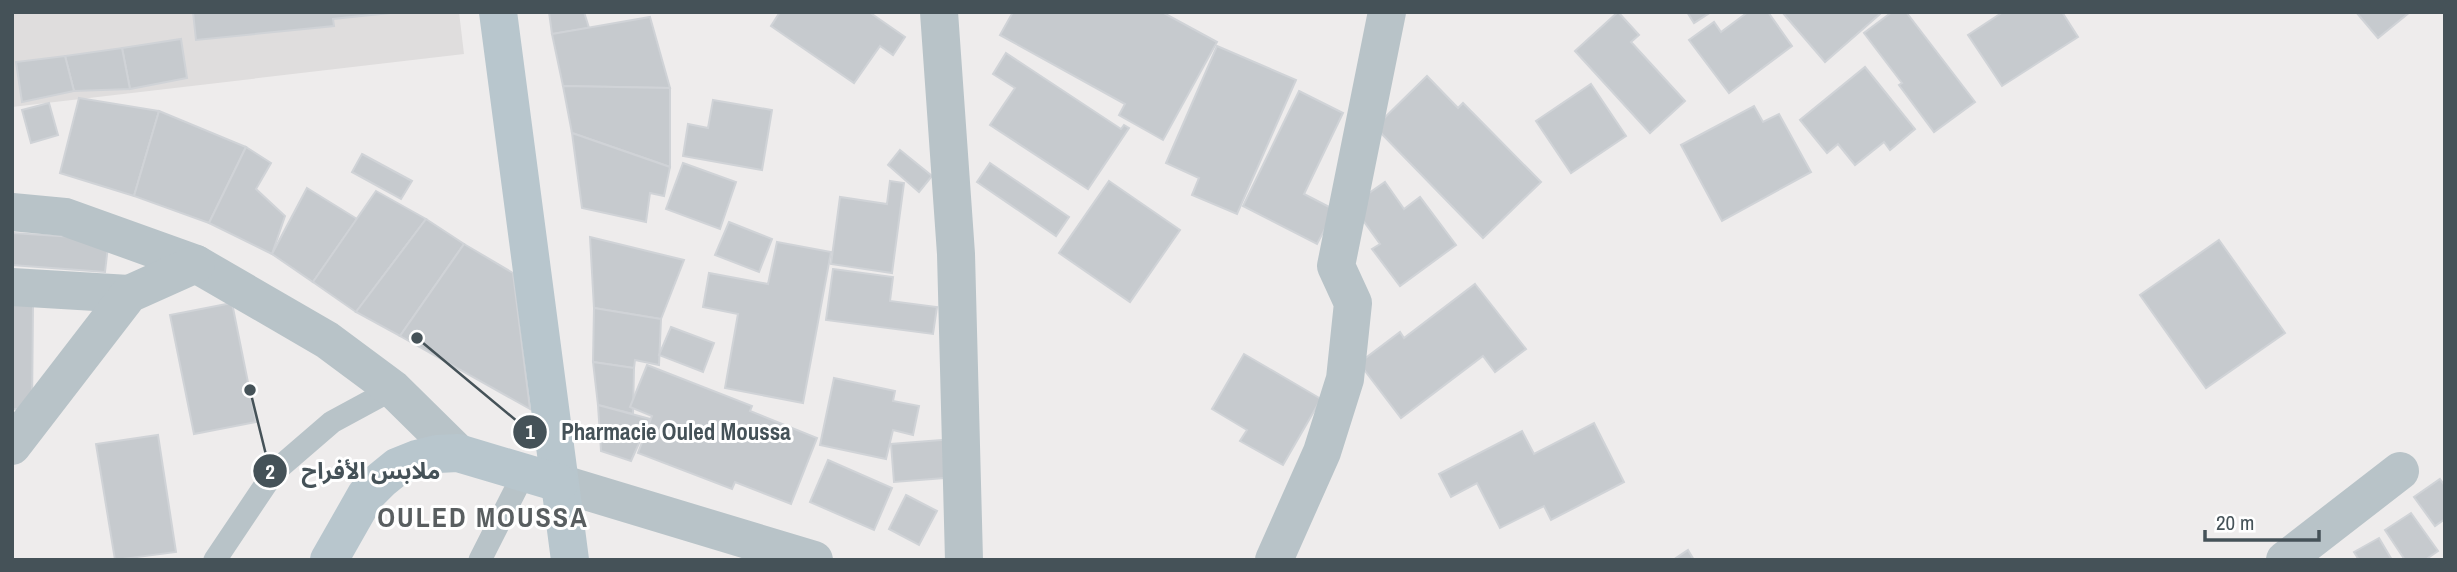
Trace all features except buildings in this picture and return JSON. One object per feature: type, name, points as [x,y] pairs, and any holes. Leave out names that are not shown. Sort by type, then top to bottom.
[{"type":"main road","points":[[498,12],[542,478],[570,560]]},
{"type":"main road","points":[[329,560],[366,495],[397,467],[417,458],[458,453],[542,478]]},
{"type":"street","points":[[939,12],[956,254],[964,560]]},
{"type":"street","points":[[1274,560],[1322,452],[1345,379],[1353,303],[1336,266],[1387,12]]},
{"type":"street","points":[[13,205],[65,217],[196,264],[327,340],[393,389],[458,453]]},
{"type":"street","points":[[12,287],[129,294],[196,264]]},
{"type":"street","points":[[12,446],[129,294]]},
{"type":"street","points":[[2285,560],[2400,471]]},
{"type":"street","points":[[542,478],[814,560]]},
{"type":"lane","points":[[215,560],[274,472],[332,422],[393,389]]},
{"type":"lane","points":[[480,560],[542,478]]},
{"type":"shaded area","points":[[12,12],[459,12],[464,54],[12,107]]},
{"type":"place","name":"Pharmacie Ouled Moussa","points":[[417,338]]},
{"type":"place","name":"ملابس الأفراح","points":[[250,390]]},
{"type":"district","name":"OULED MOUSSA","points":[[483,517]]}]
